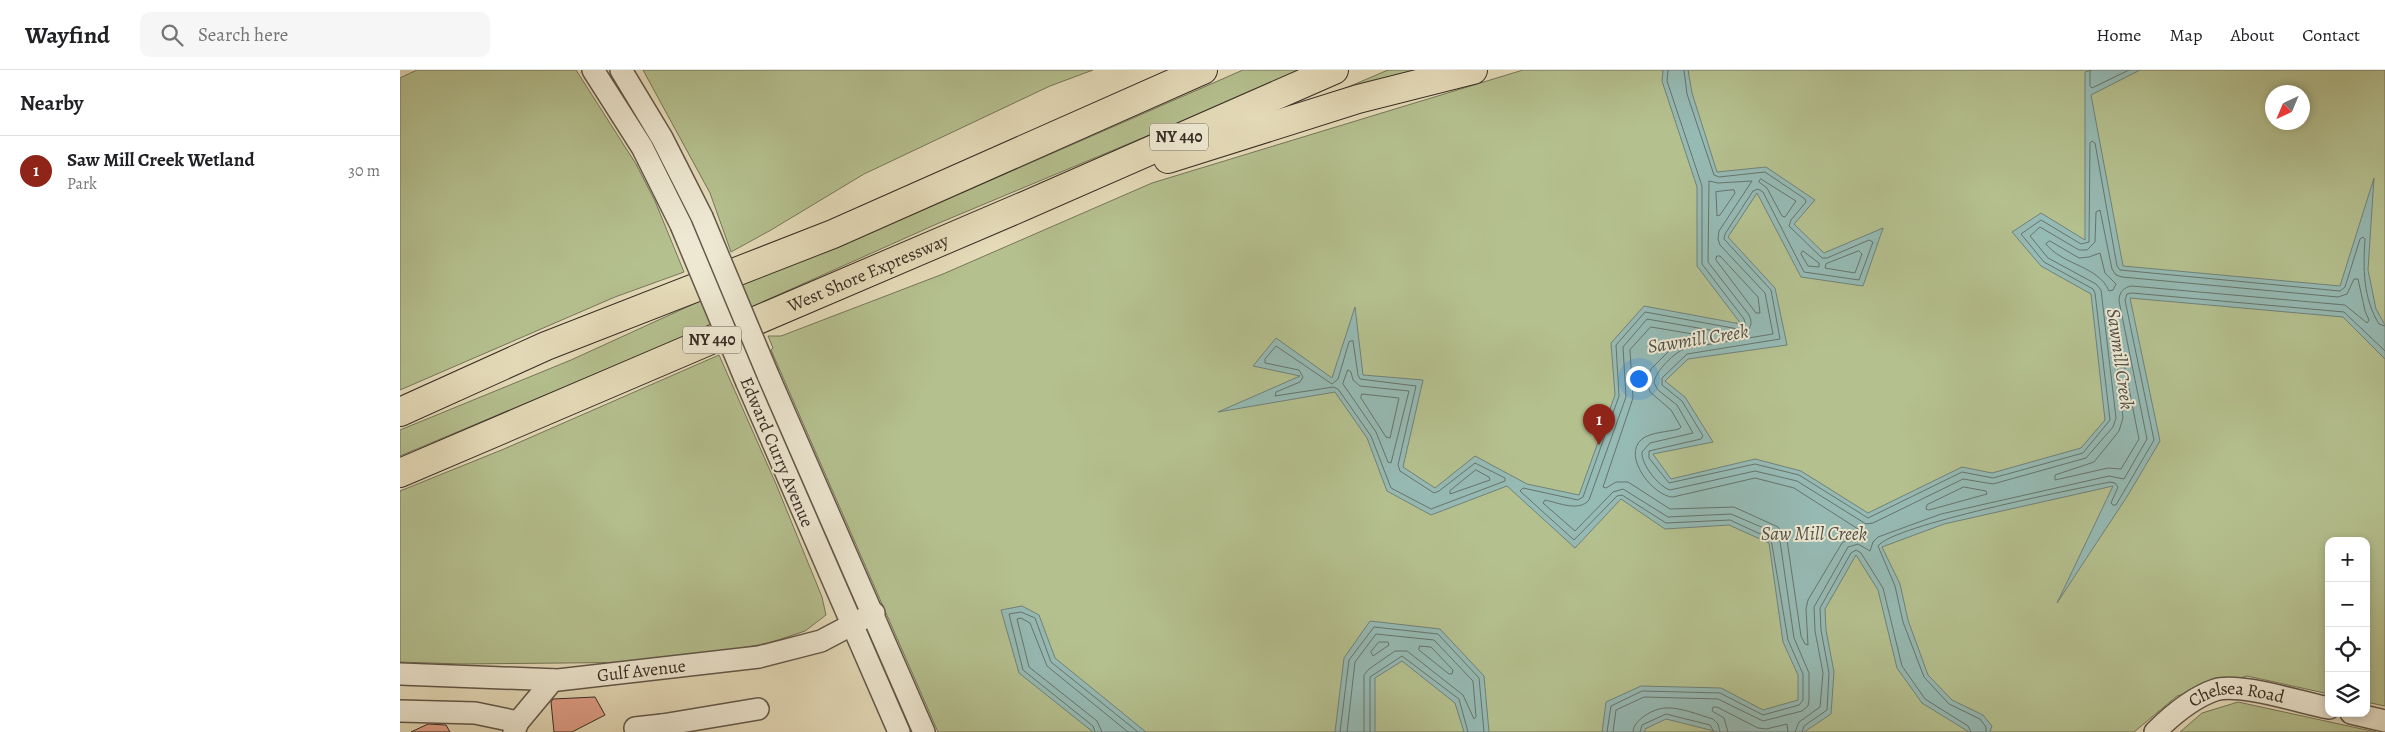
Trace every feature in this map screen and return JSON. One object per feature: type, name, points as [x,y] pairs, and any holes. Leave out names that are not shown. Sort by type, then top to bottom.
[{"type":"highway","points":[[400,403],[833,234],[1203,70]]},
{"type":"highway","name":"West Shore Expressway","points":[[400,473],[1024,206],[1334,70]]},
{"type":"highway","points":[[1024,206],[1358,99],[1473,70]]},
{"type":"highway","points":[[400,412],[546,346]]},
{"type":"street","name":"Edward Curry Avenue","points":[[593,70],[642,147],[681,225],[898,732]]},
{"type":"street","name":"Edward Curry Avenue","points":[[621,70],[662,138],[702,217],[768,375],[874,613],[924,732]]},
{"type":"street","name":"Gulf Avenue","points":[[400,674],[553,680],[759,657],[821,641],[874,613]]},
{"type":"street","points":[[400,711],[475,713],[516,727],[553,680]]},
{"type":"street","name":"Chelsea Road","points":[[2155,732],[2193,700],[2216,690],[2237,688],[2325,707]]},
{"type":"street","points":[[634,728],[662,729],[758,710]]},
{"type":"street","points":[[2368,717],[2385,721]]},
{"type":"green space","points":[[417,70],[576,70],[636,164],[655,201],[684,272],[615,297],[400,390],[400,78]]},
{"type":"green space","points":[[643,70],[1093,70],[1050,86],[864,174],[731,252],[710,193]]},
{"type":"green space","points":[[1243,70],[1305,70],[939,223],[695,332],[400,456],[400,430],[571,360],[757,275],[854,240]]},
{"type":"green space","points":[[1388,70],[1449,70],[1327,96]]},
{"type":"green space","points":[[1523,70],[1663,70],[1663,72],[1689,74],[1688,70],[2385,70],[2385,706],[2370,703],[2370,537],[2325,537],[2325,693],[2247,676],[2177,696],[2134,732],[938,732],[771,350],[773,348],[768,336],[781,336],[943,274],[1152,183]]},
{"type":"green space","points":[[719,355],[776,484],[822,597],[826,615],[805,631],[769,643],[663,662],[462,664],[400,662],[400,491],[504,449]]},
{"type":"green space","points":[[764,391],[847,572],[841,575]]},
{"type":"green space","points":[[2238,702],[2376,732],[2180,732],[2202,713]]},
{"type":"water","name":"Saw Mill Creek","points":[[1663,70],[1688,70],[1692,93],[1717,172],[1766,167],[1815,200],[1794,224],[1824,253],[1883,228],[1863,286],[1801,277],[1757,193],[1728,237],[1775,288],[1787,345],[1688,359],[1665,381],[1685,397],[1713,442],[1653,454],[1671,479],[1755,459],[1801,471],[1868,513],[1962,467],[1992,473],[2081,448],[2105,420],[2091,294],[2041,266],[2012,232],[2041,213],[2085,240],[2085,72],[2092,70],[2140,70],[2091,95],[2123,266],[2340,286],[2374,178],[2368,270],[2376,309],[2385,325],[2385,359],[2343,317],[2130,298],[2160,441],[2128,495],[2057,603],[2113,486],[1944,524],[1882,547],[1900,584],[1908,620],[1928,675],[1952,700],[1983,715],[1992,726],[1990,732],[1969,732],[1922,703],[1897,668],[1878,590],[1856,555],[1825,609],[1826,630],[1834,672],[1831,714],[1804,732],[1718,732],[1666,719],[1645,729],[1645,732],[1602,732],[1606,702],[1641,686],[1721,688],[1763,710],[1798,700],[1798,675],[1783,642],[1769,543],[1729,525],[1665,529],[1621,499],[1575,548],[1507,486],[1431,515],[1387,491],[1367,438],[1335,392],[1218,412],[1300,376],[1253,366],[1276,338],[1332,378],[1355,307],[1363,375],[1423,380],[1403,467],[1435,488],[1475,456],[1527,484],[1579,495],[1615,395],[1611,343],[1644,306],[1741,324],[1697,266],[1697,187],[1662,81]]},
{"type":"water","points":[[1022,606],[1039,615],[1055,658],[1146,732],[1093,732],[1019,673],[1001,610]]},
{"type":"water","points":[[1370,621],[1440,629],[1484,676],[1489,732],[1464,732],[1455,703],[1402,661],[1375,678],[1375,732],[1335,732],[1344,658]]},
{"type":"building","points":[[595,697],[605,715],[572,732],[554,732],[551,702],[553,699]]},
{"type":"building","points":[[428,724],[446,725],[450,732],[411,732]]},
{"type":"place","name":"Saw Mill Creek Wetland","points":[[1599,445]]},
{"type":"water label","name":"Sawmill Creek","points":[[1698,339]]},
{"type":"water label","name":"Sawmill Creek","points":[[2120,359]]}]
